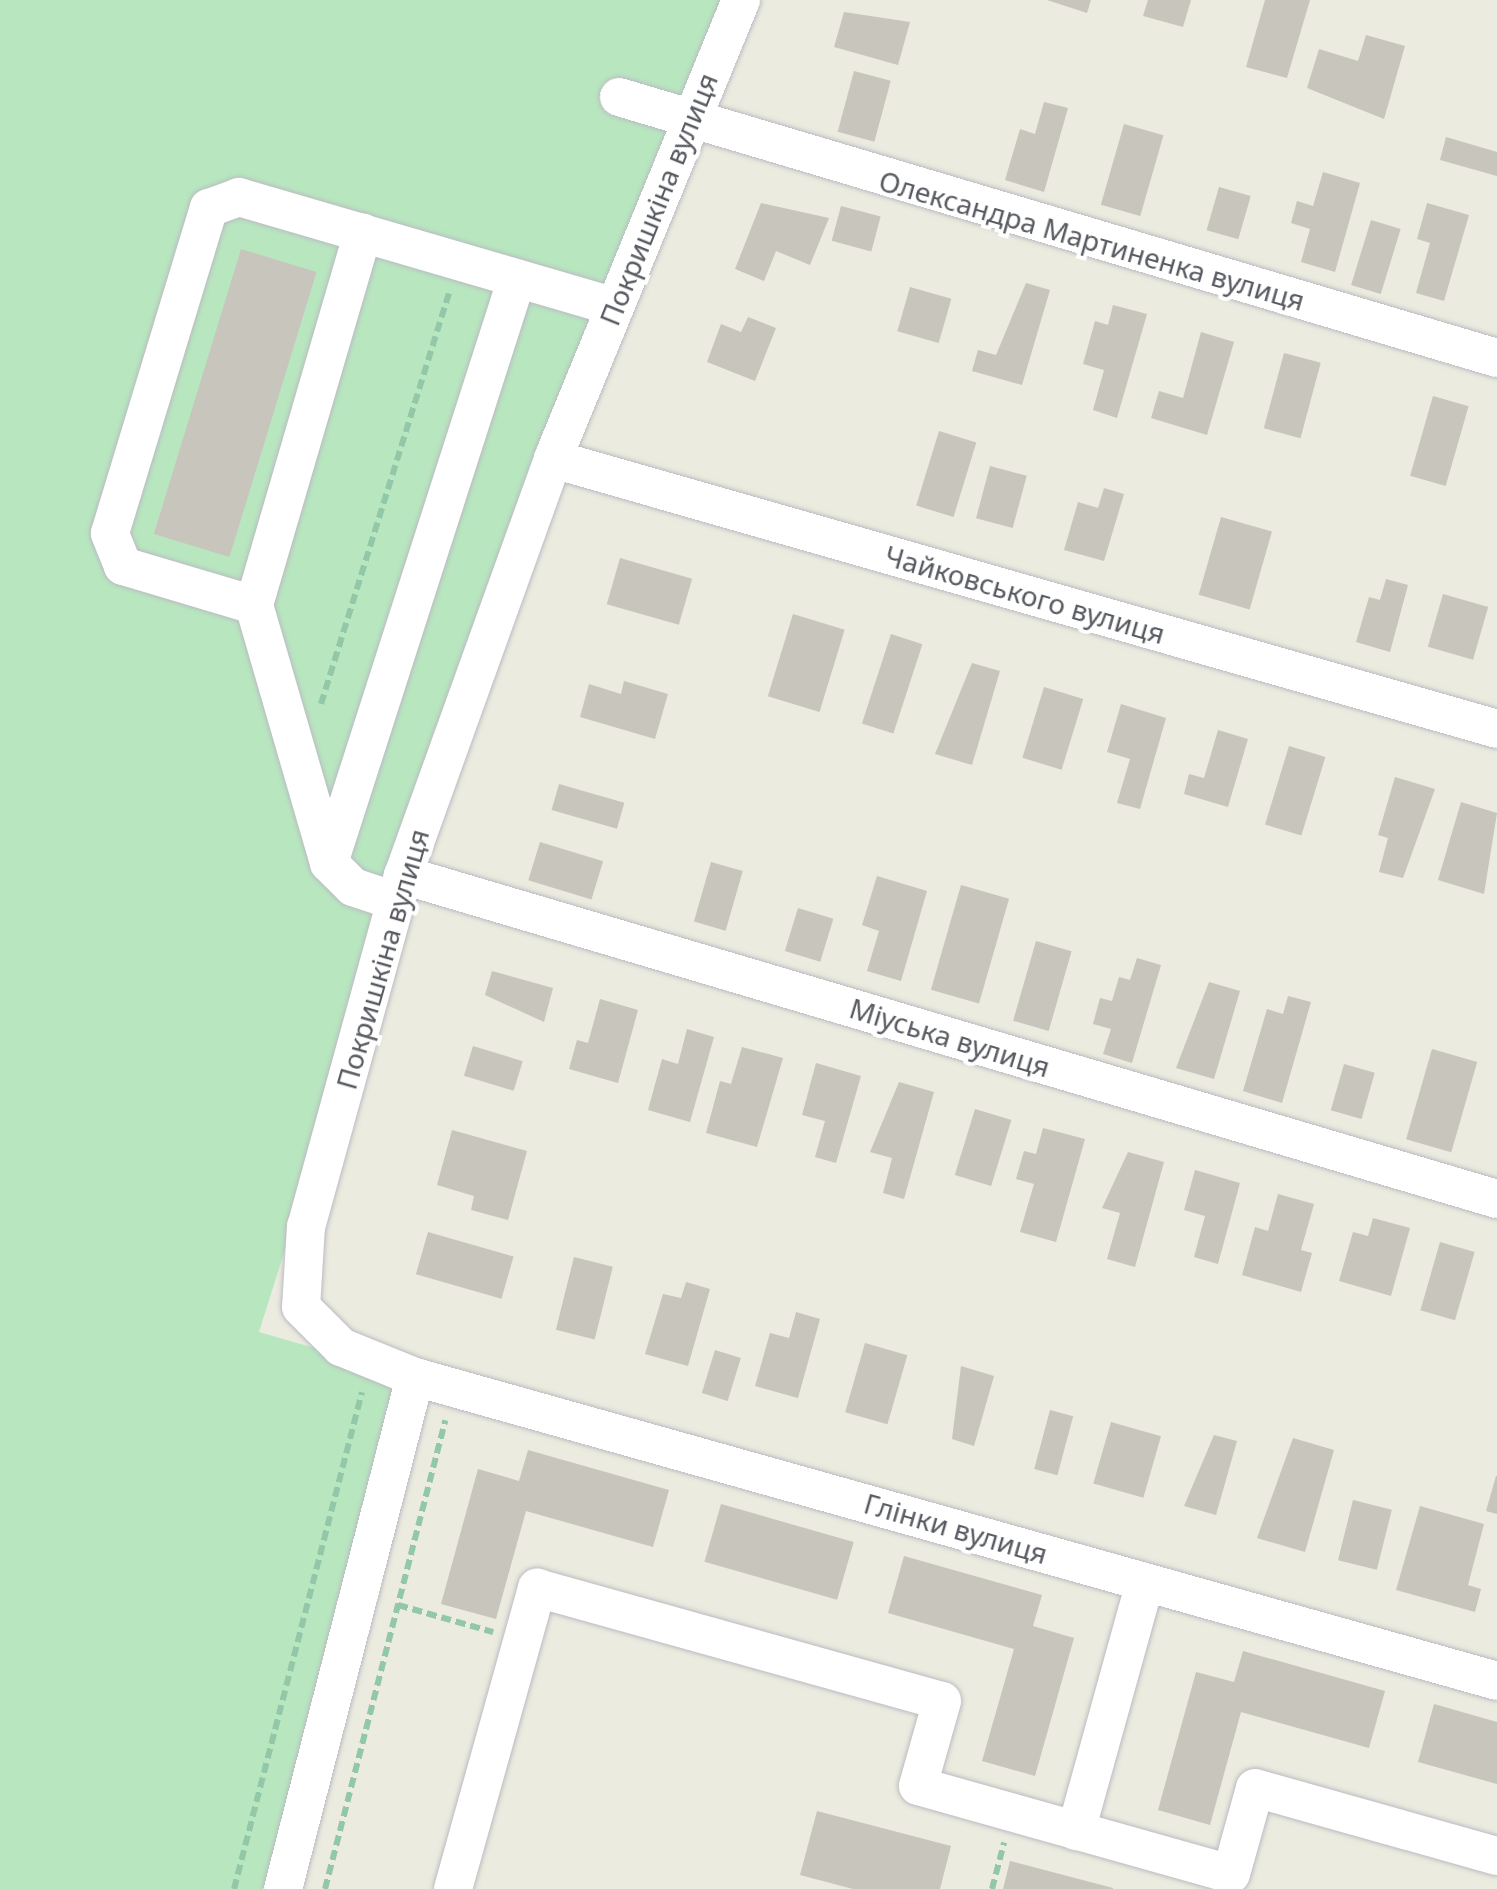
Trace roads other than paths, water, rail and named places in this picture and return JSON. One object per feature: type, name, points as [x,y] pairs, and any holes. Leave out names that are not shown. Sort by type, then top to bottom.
[{"type":"street","name":"Покришкіна вулиця","points":[[414,1377],[373,1363],[318,1332],[301,1307],[298,1276],[399,888],[553,459],[687,123],[741,0]]},
{"type":"street","name":"Олександра Мартиненка вулиця","points":[[620,97],[687,123],[1497,358]]},
{"type":"street","points":[[254,605],[123,566],[110,533],[208,208],[239,197],[614,306]]},
{"type":"street","points":[[329,863],[254,605],[363,233]]},
{"type":"street","points":[[329,863],[517,278]]},
{"type":"street","name":"Чайковського вулиця","points":[[553,459],[1497,729]]},
{"type":"street","name":"Міуська вулиця","points":[[329,863],[353,887],[399,888],[1497,1199]]},
{"type":"street","points":[[283,1889],[414,1377]]},
{"type":"street","name":"Глінки вулиця","points":[[414,1377],[1497,1681]]},
{"type":"street","points":[[1076,1831],[1145,1582]]},
{"type":"street","points":[[454,1889],[538,1588],[942,1701],[918,1786],[1076,1831],[1231,1874],[1255,1788],[1497,1856]]}]
